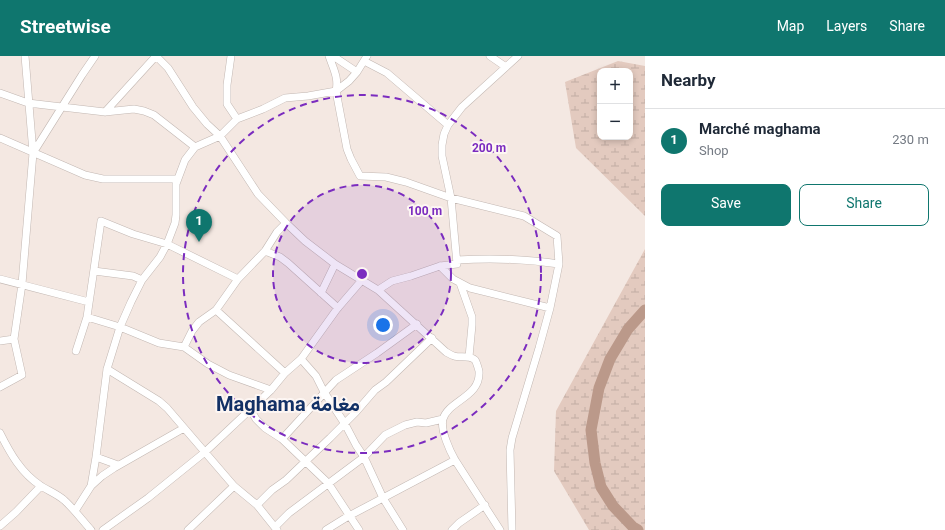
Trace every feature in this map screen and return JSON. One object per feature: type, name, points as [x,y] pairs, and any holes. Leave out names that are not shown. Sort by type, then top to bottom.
[{"type":"street","points":[[0,387],[22,375],[14,339],[22,284],[33,153],[25,56]]},
{"type":"street","points":[[33,153],[95,56]]},
{"type":"street","points":[[105,112],[156,56],[168,68],[202,118],[220,136],[258,194],[286,223],[305,241],[335,264],[378,290],[446,352],[452,356],[469,357],[474,360],[478,367],[479,377],[477,385],[448,412],[443,419],[443,426],[450,451],[500,530]]},
{"type":"street","points":[[231,56],[227,85],[227,104],[237,119]]},
{"type":"street","points":[[329,56],[337,77],[338,84],[336,91],[347,150],[360,176],[386,177],[406,182],[451,198],[524,216],[557,236],[559,264],[550,308],[512,438],[510,450],[512,530]]},
{"type":"street","points":[[332,56],[357,72]]},
{"type":"street","points":[[490,56],[506,67]]},
{"type":"street","points":[[378,290],[392,281],[440,266],[457,264],[451,198],[442,156],[444,134],[448,125],[462,107],[518,56]]},
{"type":"street","points":[[91,486],[107,369],[120,327],[142,280],[160,257],[167,244],[175,223],[177,179],[185,160],[195,146],[220,136],[237,119],[263,109],[285,98],[336,91],[349,81],[365,59],[386,73],[448,125]]},
{"type":"street","points":[[0,93],[28,103],[105,112],[134,109],[154,115],[195,146]]},
{"type":"street","points":[[0,138],[85,175],[102,179],[177,179]]},
{"type":"street","points":[[76,351],[87,317],[101,221],[133,234],[167,244],[238,279]]},
{"type":"street","points":[[184,347],[192,331],[199,322],[216,310],[238,279],[265,251],[277,232],[286,223]]},
{"type":"street","points":[[265,251],[280,257],[288,263],[338,308]]},
{"type":"street","points":[[457,260],[474,258],[531,260],[559,264]]},
{"type":"street","points":[[321,293],[335,264]]},
{"type":"street","points":[[440,266],[460,283],[470,288],[550,308]]},
{"type":"street","points":[[94,271],[132,276],[142,280]]},
{"type":"street","points":[[0,279],[89,302]]},
{"type":"street","points":[[103,530],[148,498],[205,452],[271,390],[285,373],[301,359],[338,308],[362,280]]},
{"type":"street","points":[[460,283],[472,317],[469,357]]},
{"type":"street","points":[[216,310],[285,373]]},
{"type":"street","points":[[87,317],[120,327],[159,344],[184,347],[208,364],[229,375],[271,390]]},
{"type":"street","points":[[282,439],[336,380],[417,324]]},
{"type":"street","points":[[257,505],[272,490],[286,480],[345,424],[375,390],[386,382],[432,338]]},
{"type":"street","points":[[0,341],[14,339]]},
{"type":"street","points":[[301,359],[316,376],[324,392],[345,424],[364,457],[383,498],[403,530]]},
{"type":"street","points":[[107,369],[159,401],[167,408],[234,486],[257,505],[276,529],[289,513],[364,457],[385,435],[405,425],[417,422],[426,423],[443,419]]},
{"type":"street","points":[[250,409],[256,419],[265,428],[282,439],[328,483],[360,530]]},
{"type":"street","points":[[75,511],[91,486],[102,476],[118,465],[184,428]]},
{"type":"street","points":[[0,436],[17,464],[41,486],[56,494],[75,511],[91,530]]},
{"type":"street","points":[[96,457],[118,465]]},
{"type":"street","points":[[326,530],[349,515],[455,460]]},
{"type":"street","points":[[0,526],[41,486]]},
{"type":"street","points":[[188,530],[234,486]]},
{"type":"street","points":[[452,530],[459,523],[485,505]]},
{"type":"green space","points":[[618,61],[645,66],[645,216],[576,148],[565,82],[597,69],[597,140],[633,140],[633,68],[600,68]]},
{"type":"green space","points":[[645,249],[645,530],[589,530],[554,471],[556,411]]},
{"type":"waterway","points":[[638,530],[633,527],[613,506],[601,487],[595,463],[591,430],[599,388],[610,359],[628,329],[645,310]]},
{"type":"place","name":"Marché maghama","points":[[199,242]]},
{"type":"district","name":"Maghama مغامة","points":[[288,404]]}]
